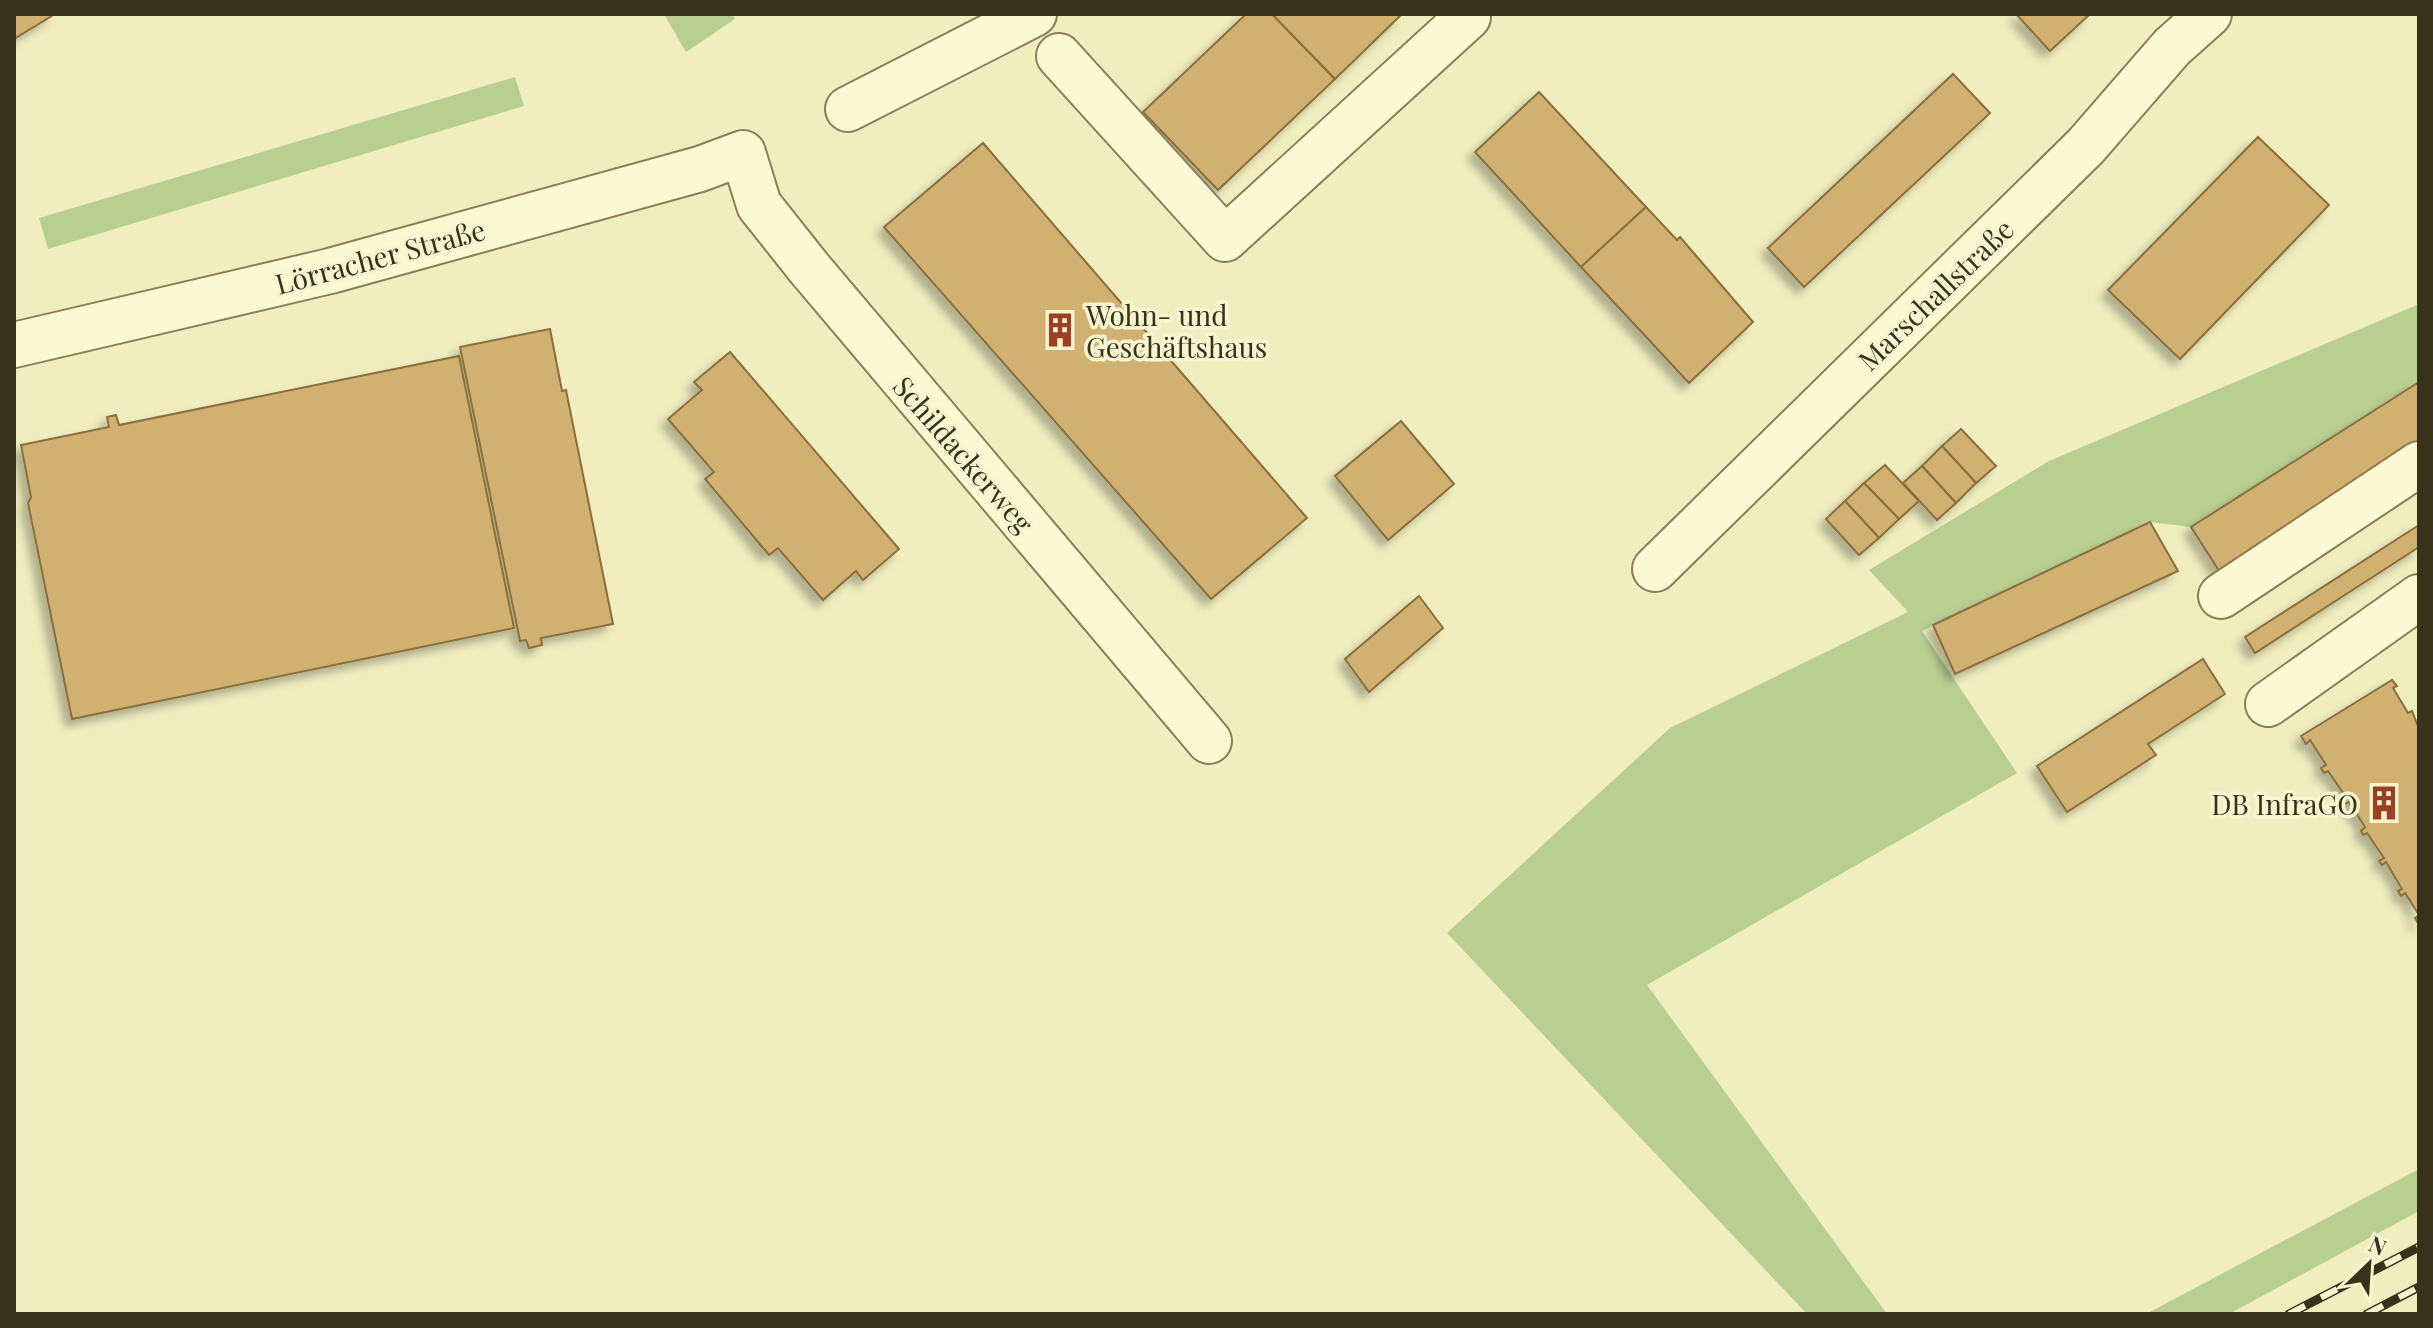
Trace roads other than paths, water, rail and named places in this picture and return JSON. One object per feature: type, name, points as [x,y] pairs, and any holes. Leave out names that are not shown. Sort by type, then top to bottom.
[{"type":"street","points":[[848,109],[1034,14]]},
{"type":"street","name":"Marschallstraße","points":[[1655,569],[2086,146],[2172,47],[2209,14]]},
{"type":"street","points":[[1059,56],[1225,239],[1468,17]]},
{"type":"street","name":"Lörracher Straße","points":[[14,345],[330,271],[700,169],[743,153]]},
{"type":"street","name":"Schildackerweg","points":[[743,153],[759,205],[1209,741]]},
{"type":"street","points":[[2221,596],[2419,464]]},
{"type":"street","points":[[2268,704],[2419,597]]},
{"type":"railway","points":[[2289,1314],[2419,1247]]},
{"type":"railway","points":[[2367,1314],[2419,1287]]},
{"type":"place","name":"Wohn- und Geschäftshaus","points":[[1060,330]]},
{"type":"place","name":"DB InfraGO","points":[[2384,803]]}]
